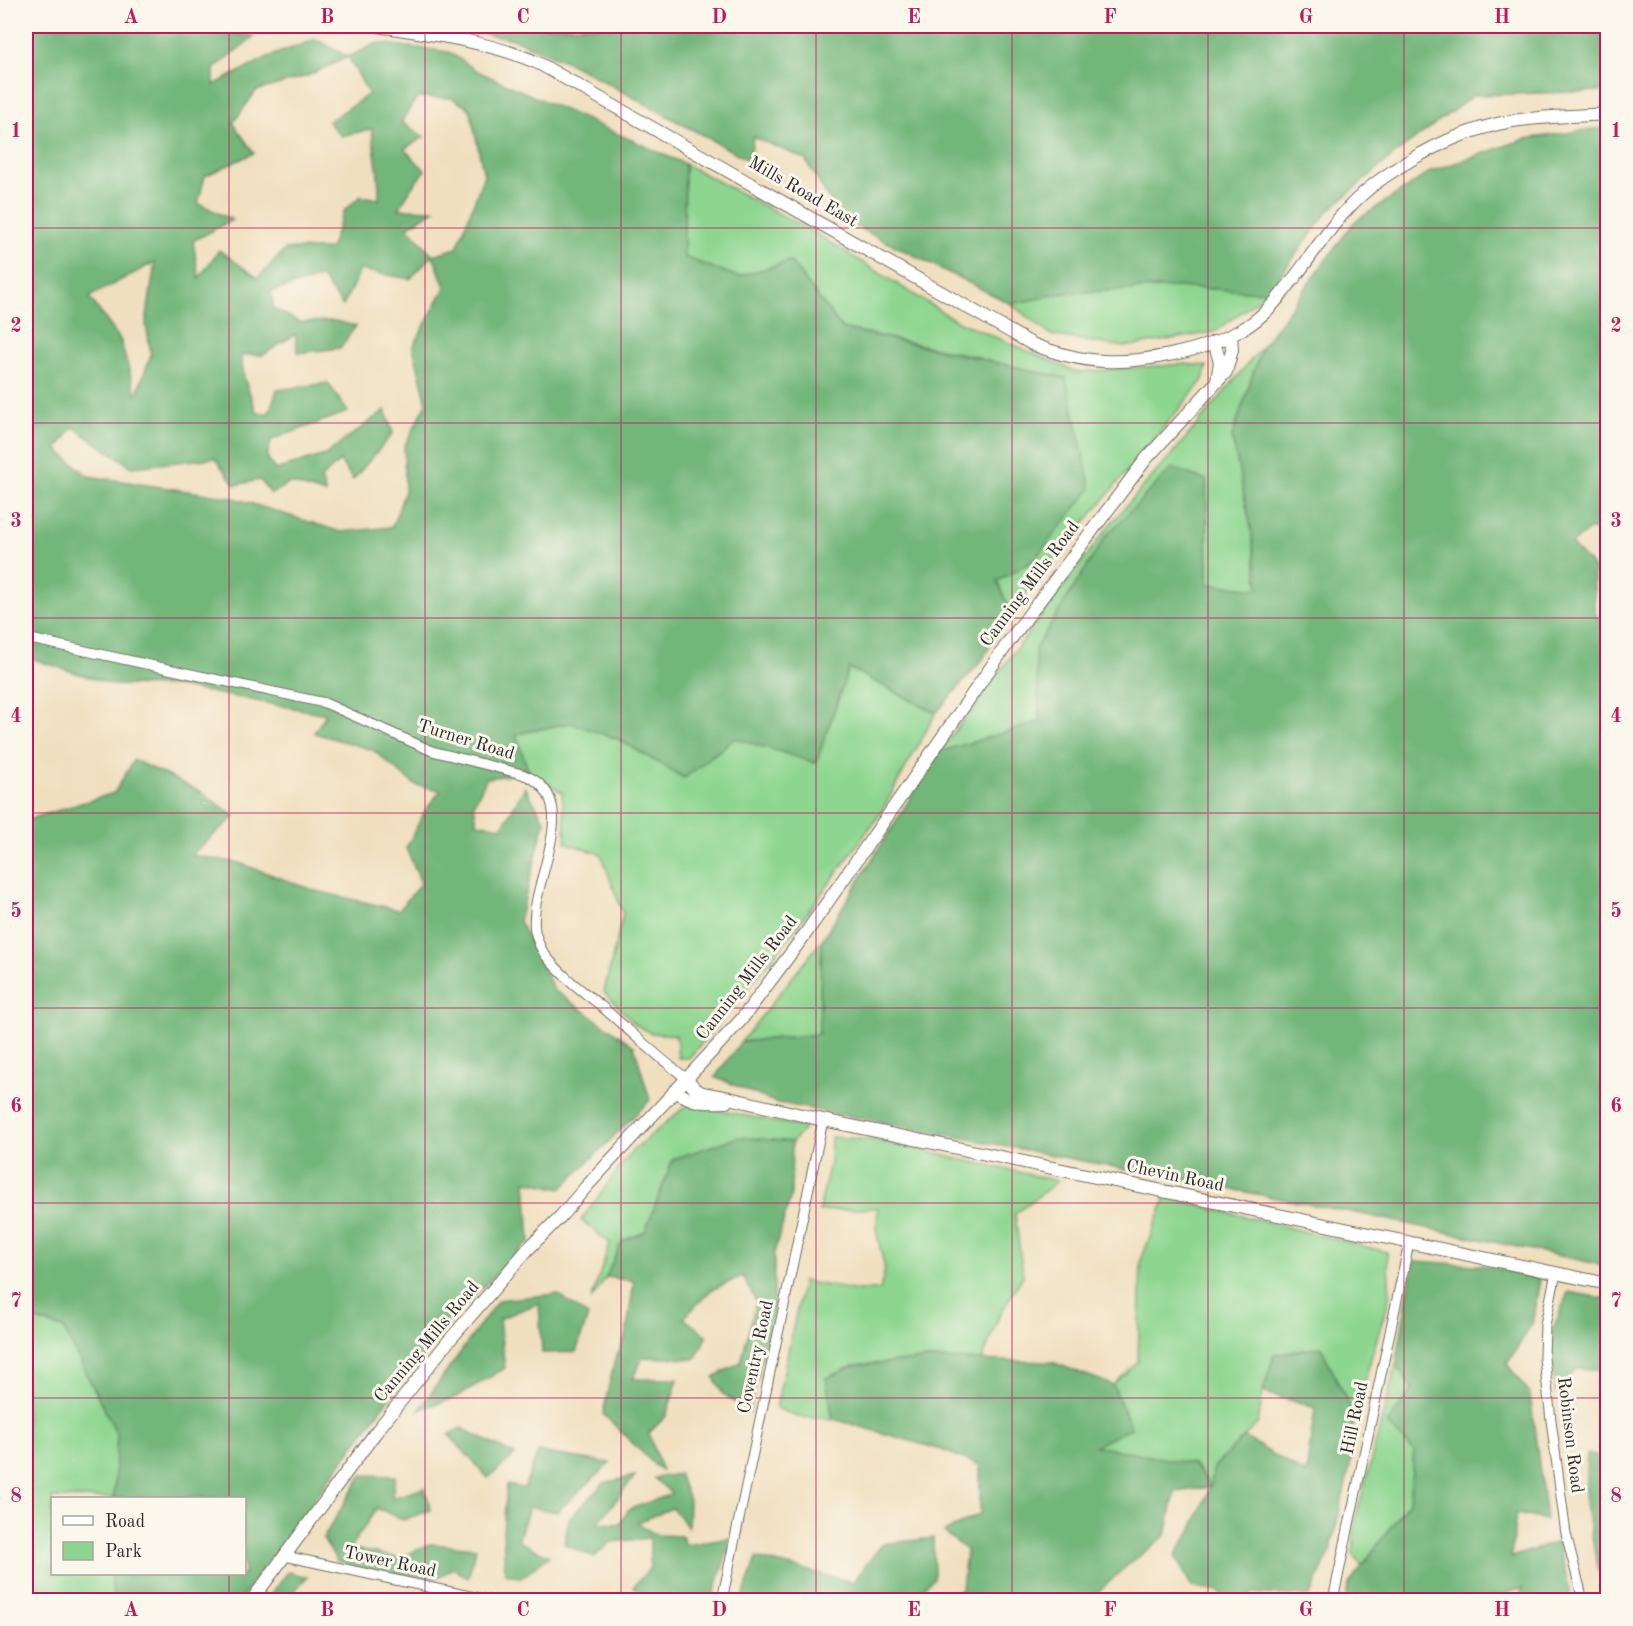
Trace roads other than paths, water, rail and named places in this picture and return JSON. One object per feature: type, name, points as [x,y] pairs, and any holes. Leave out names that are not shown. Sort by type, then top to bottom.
[{"type":"main road","name":"Mills Road East","points":[[378,26],[487,46],[540,64],[1005,329],[1044,348],[1086,359],[1113,361],[1149,358],[1214,342]]},
{"type":"main road","points":[[1218,381],[1220,362],[1214,342],[1255,321],[1275,302],[1332,225],[1370,187],[1410,160],[1451,139],[1496,124],[1536,118],[1608,114]]},
{"type":"main road","name":"Canning Mills Road","points":[[252,1600],[376,1432],[447,1343],[528,1249],[687,1079],[756,1001],[806,933],[1010,639],[1146,459],[1226,372],[1232,350],[1231,335]]},
{"type":"main road","name":"Chevin Road","points":[[687,1079],[695,1089],[702,1093],[736,1101],[1608,1284]]},
{"type":"main road","name":"Chevin Road","points":[[674,1091],[692,1101],[704,1103],[736,1101]]},
{"type":"street","name":"Turner Road","points":[[26,638],[325,703],[432,751],[522,774],[534,780],[545,788],[551,797],[555,816],[535,915],[536,933],[542,951],[566,977],[657,1057],[687,1079]]},
{"type":"street","name":"Coventry Road","points":[[722,1600],[823,1120]]},
{"type":"street","name":"Hill Road","points":[[1333,1600],[1409,1243]]},
{"type":"street","name":"Robinson Road","points":[[1556,1273],[1545,1326],[1544,1358],[1566,1534],[1583,1600]]},
{"type":"street","name":"Tower Road","points":[[285,1556],[488,1600]]}]
